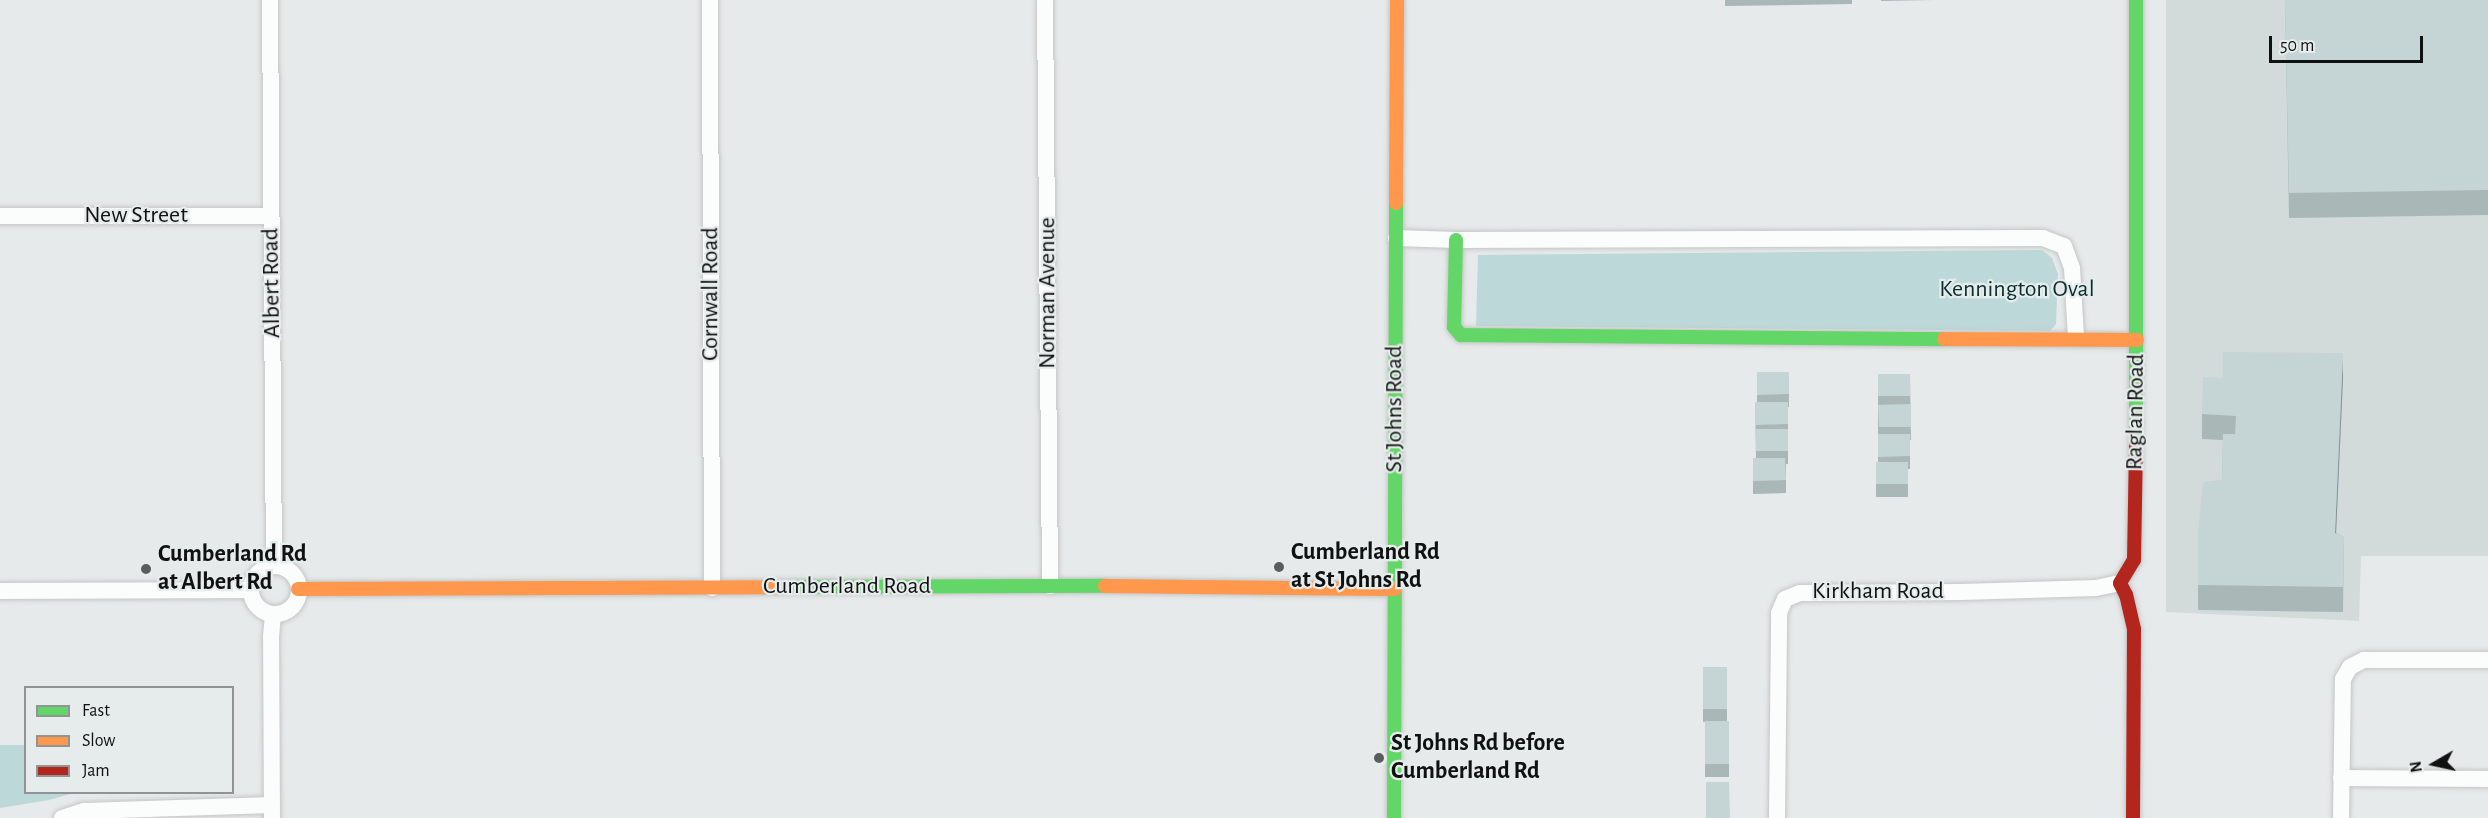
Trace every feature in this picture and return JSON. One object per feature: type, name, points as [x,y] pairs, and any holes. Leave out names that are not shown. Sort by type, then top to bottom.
[{"type":"street","name":"Albert Road","points":[[270,0],[274,566]]},
{"type":"street","name":"Cornwall Road","points":[[710,0],[712,588]]},
{"type":"street","name":"Norman Avenue","points":[[1045,0],[1050,586]]},
{"type":"street","name":"St Johns Road","points":[[1394,818],[1397,0]]},
{"type":"street","name":"Raglan Road","points":[[2120,583],[2134,560],[2137,340],[2136,0]]},
{"type":"street","name":"New Street","points":[[0,216],[271,216]]},
{"type":"street","points":[[1396,238],[1456,240],[2043,238],[2064,246],[2072,267],[2076,338]]},
{"type":"street","points":[[1456,240],[1454,327],[1461,335],[2137,340]]},
{"type":"street","points":[[274,566],[286,569],[292,574],[298,589],[293,606],[284,612],[273,614],[256,605],[250,590],[259,572],[274,566]]},
{"type":"street","points":[[2120,583],[2127,595],[2134,629],[2133,818]]},
{"type":"street","name":"Kirkham Road","points":[[1777,818],[1779,613],[1785,599],[1800,593],[2096,588],[2120,583]]},
{"type":"street","name":"Cumberland Road","points":[[298,589],[1050,586],[1395,589]]},
{"type":"street","points":[[0,591],[250,590]]},
{"type":"street","points":[[62,818],[84,811],[272,812],[271,637],[273,614]]},
{"type":"street","points":[[2341,818],[2343,679],[2350,667],[2364,660],[2488,660]]},
{"type":"street","points":[[2341,778],[2488,779]]},
{"type":"shaded area","points":[[2166,0],[2488,0],[2488,556],[2361,556],[2359,621],[2166,612]]},
{"type":"green space","name":"Kennington Oval","points":[[2042,250],[2052,258],[2058,274],[2056,324],[2050,331],[1476,326],[1478,255]]},
{"type":"green space","points":[[0,745],[24,745],[24,794],[70,794],[49,800],[0,808]]},
{"type":"building","points":[[2285,0],[2488,0],[2488,190],[2289,193]]},
{"type":"building","points":[[2223,352],[2343,353],[2335,533],[2344,537],[2343,587],[2198,585],[2198,531],[2203,482],[2222,480],[2223,434],[2235,434],[2236,416],[2202,414],[2203,377],[2223,378]]},
{"type":"building","points":[[1757,372],[1789,372],[1789,394],[1757,395]]},
{"type":"building","points":[[1878,374],[1910,374],[1910,396],[1878,396]]},
{"type":"building","points":[[1755,402],[1788,402],[1788,424],[1755,425]]},
{"type":"building","points":[[1911,404],[1911,427],[1879,427],[1878,405]]},
{"type":"building","points":[[1756,429],[1788,429],[1788,451],[1756,451]]},
{"type":"building","points":[[1878,434],[1910,434],[1910,456],[1878,457]]},
{"type":"building","points":[[1753,458],[1785,458],[1786,480],[1753,481]]},
{"type":"building","points":[[1876,462],[1908,462],[1908,484],[1876,484]]},
{"type":"building","points":[[1703,667],[1727,667],[1727,709],[1703,709]]},
{"type":"building","points":[[1705,721],[1729,721],[1729,764],[1705,764]]},
{"type":"building","points":[[1706,782],[1729,782],[1730,818],[1706,818]]},
{"type":"traffic: fast","points":[[2136,0],[2136,446]]},
{"type":"traffic: fast","points":[[1394,818],[1396,203]]},
{"type":"traffic: fast","points":[[1456,240],[1454,327],[1461,335],[1944,339]]},
{"type":"traffic: fast","points":[[779,587],[1105,586]]},
{"type":"traffic: slow","points":[[1396,203],[1397,0]]},
{"type":"traffic: slow","points":[[1944,339],[2137,340]]},
{"type":"traffic: slow","points":[[1105,586],[1395,589]]},
{"type":"traffic: slow","points":[[298,589],[779,587]]},
{"type":"traffic: jam","points":[[2133,818],[2134,629],[2126,595],[2120,583],[2134,560],[2136,446]]},
{"type":"place","name":"Cumberland Rd at St Johns Rd","points":[[1279,567]]},
{"type":"place","name":"Cumberland Rd at Albert Rd","points":[[146,569]]},
{"type":"place","name":"St Johns Rd before Cumberland Rd","points":[[1379,758]]}]
